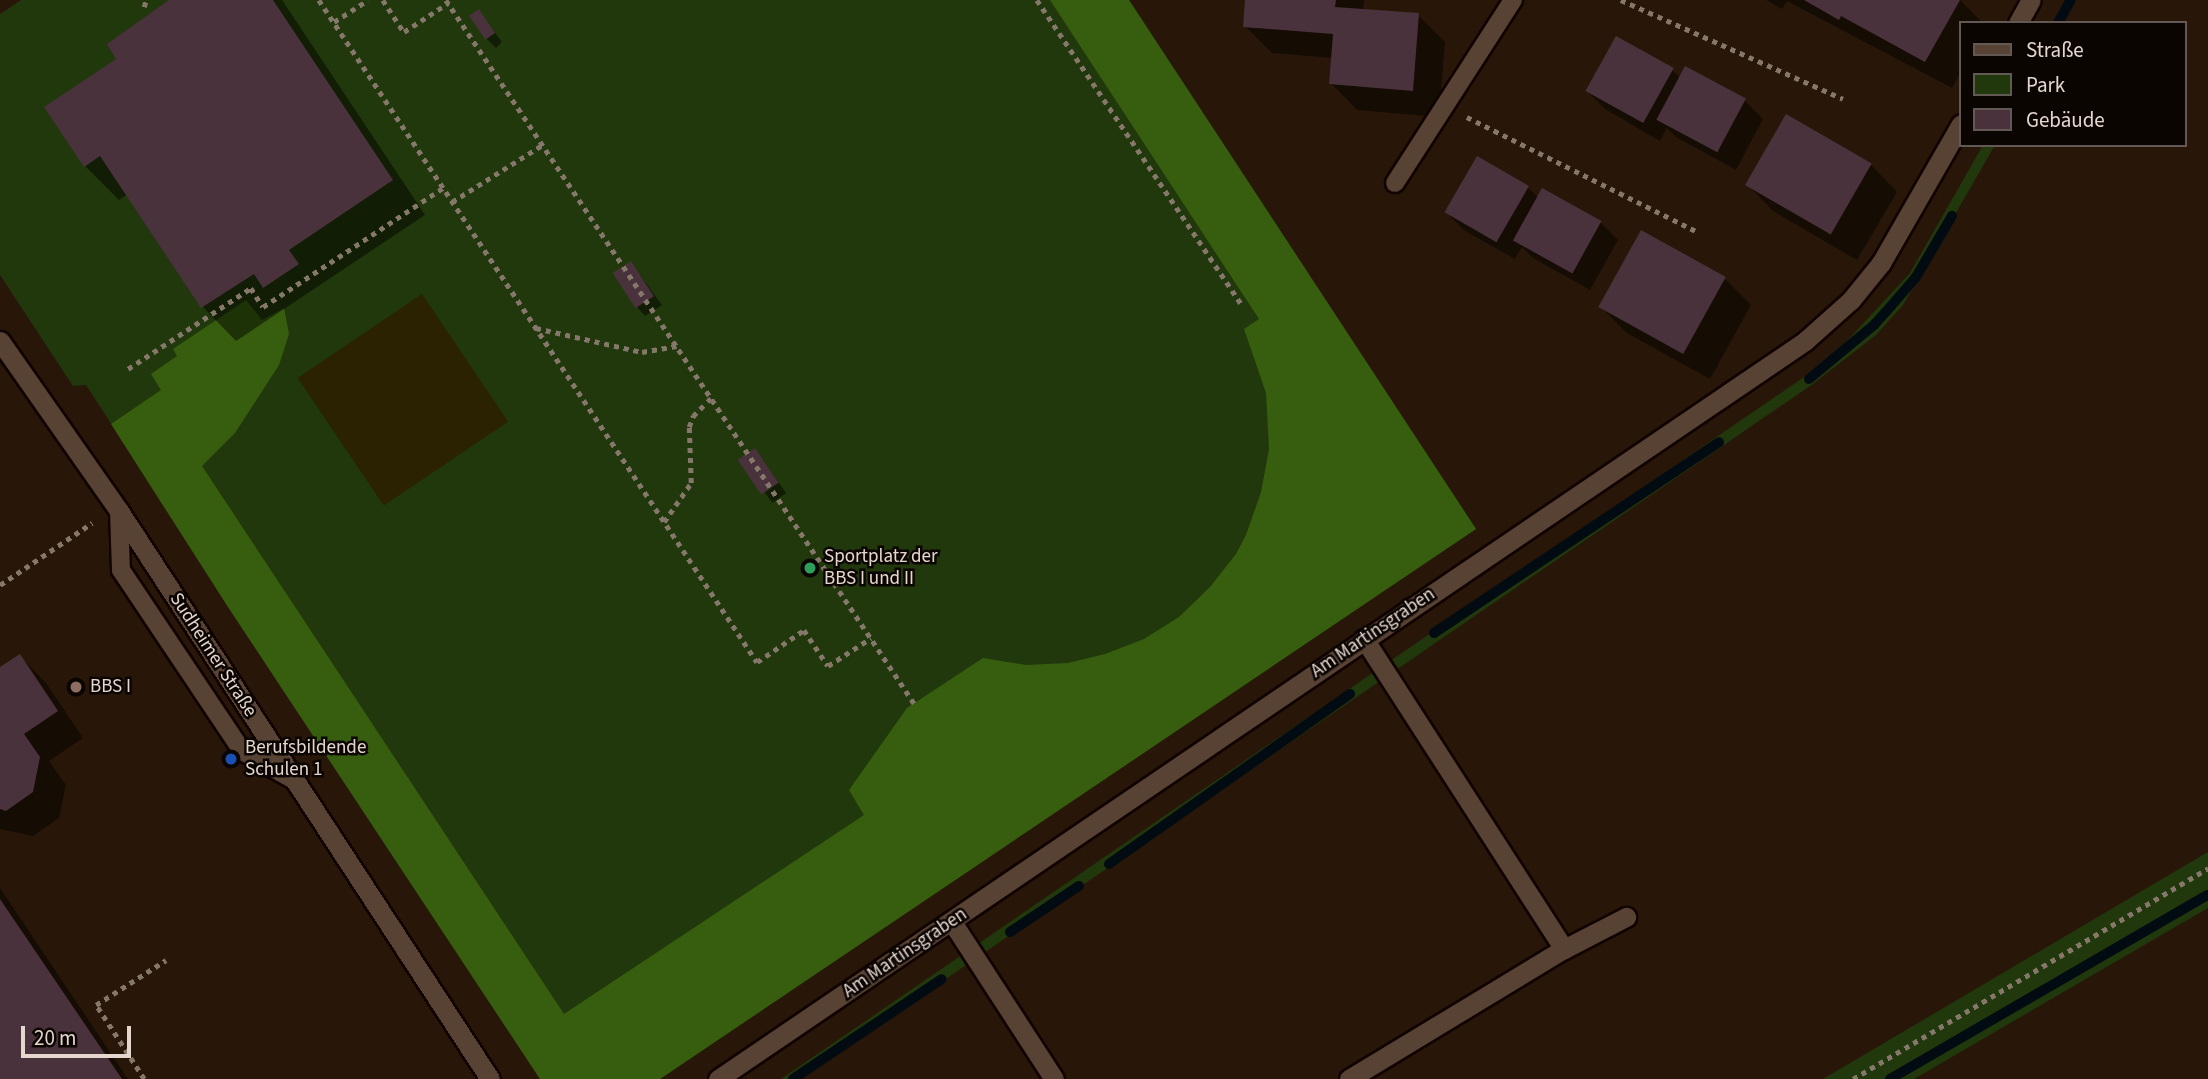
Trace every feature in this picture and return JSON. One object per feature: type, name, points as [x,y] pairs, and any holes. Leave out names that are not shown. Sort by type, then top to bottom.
[{"type":"street","points":[[2019,21],[2031,0]]},
{"type":"street","name":"Am Martinsgraben","points":[[718,1079],[1726,396],[1827,322],[1858,292],[1881,263],[1960,126]]},
{"type":"street","name":"Sudheimer Straße","points":[[0,341],[118,509],[490,1079]]},
{"type":"street","points":[[1364,639],[1564,948]]},
{"type":"street","points":[[1349,1079],[1564,948],[1626,917]]},
{"type":"street","points":[[952,922],[1054,1079]]},
{"type":"lane","points":[[1395,183],[1513,0]]},
{"type":"lane","points":[[118,509],[121,570],[242,751],[294,780]]},
{"type":"path","points":[[144,7],[146,0]]},
{"type":"path","points":[[319,0],[757,662],[804,630],[828,666],[871,638]]},
{"type":"path","points":[[334,22],[368,0]]},
{"type":"path","points":[[383,0],[404,32],[447,1],[914,703]]},
{"type":"path","points":[[1037,0],[1242,305]]},
{"type":"path","points":[[1621,0],[1843,99]]},
{"type":"path","points":[[1444,106],[1698,232]]},
{"type":"path","points":[[452,202],[542,145]]},
{"type":"path","points":[[128,369],[251,288],[263,307],[443,188]]},
{"type":"path","points":[[536,328],[642,352],[676,345]]},
{"type":"path","points":[[664,522],[691,483],[689,427],[693,416],[711,398]]},
{"type":"path","points":[[0,585],[118,509]]},
{"type":"path","points":[[1853,1079],[2208,868]]},
{"type":"path","points":[[144,1079],[96,1005],[166,960]]},
{"type":"green space","name":"Sportplatz der BBS I und II","points":[[21,0],[1129,0],[1476,529],[660,1079],[540,1079],[228,607],[86,385],[73,386],[0,275],[0,14]]},
{"type":"green space","points":[[1050,0],[1129,0],[1476,529],[660,1079],[540,1079],[228,607],[111,424],[161,390],[151,374],[177,356],[173,349],[246,300],[262,320],[284,308],[289,334],[279,365],[235,433],[202,466],[564,1014],[864,815],[849,790],[907,708],[983,658],[1026,665],[1068,663],[1105,654],[1144,639],[1179,617],[1210,587],[1236,554],[1246,535],[1261,492],[1269,449],[1266,393],[1244,329],[1259,319]]},
{"type":"green space","points":[[1982,147],[1994,147],[1903,305],[1876,335],[1810,386],[800,1079],[781,1079],[1807,375],[1846,342],[1910,273]]},
{"type":"green space","points":[[2208,852],[2208,908],[1914,1079],[1823,1079]]},
{"type":"sand","points":[[422,294],[508,422],[384,506],[298,378]]},
{"type":"building","points":[[169,0],[273,0],[393,180],[289,250],[299,264],[263,288],[254,274],[201,308],[100,156],[84,167],[44,107],[116,59],[107,44]]},
{"type":"building","points":[[1245,0],[1336,0],[1335,7],[1419,13],[1413,91],[1329,84],[1333,34],[1243,27]]},
{"type":"building","points":[[1804,0],[1960,0],[1925,62],[1841,16],[1839,20]]},
{"type":"building","points":[[479,9],[495,33],[485,40],[469,16]]},
{"type":"building","points":[[1616,36],[1674,68],[1643,123],[1585,91]]},
{"type":"building","points":[[1685,66],[1746,98],[1717,152],[1656,120]]},
{"type":"building","points":[[1786,114],[1872,164],[1831,235],[1745,185]]},
{"type":"building","points":[[1477,156],[1529,186],[1496,242],[1444,212]]},
{"type":"building","points":[[1542,188],[1601,221],[1572,273],[1513,240]]},
{"type":"building","points":[[1641,230],[1726,277],[1683,354],[1598,307]]},
{"type":"building","points":[[631,261],[654,296],[635,308],[613,273]]},
{"type":"building","points":[[755,448],[778,483],[761,495],[738,460]]},
{"type":"building","points":[[20,654],[58,711],[24,734],[40,757],[33,792],[6,811],[0,809],[0,667]]},
{"type":"building","points":[[0,899],[122,1079],[0,1079]]},
{"type":"waterway","points":[[2059,21],[2071,0]]},
{"type":"waterway","points":[[1809,379],[1874,325],[1891,306],[1916,277],[1952,216]]},
{"type":"waterway","points":[[1434,633],[1719,442]]},
{"type":"waterway","points":[[1109,864],[1350,694]]},
{"type":"waterway","points":[[1010,932],[1079,886]]},
{"type":"waterway","points":[[1890,1079],[2208,895]]},
{"type":"waterway","points":[[793,1079],[942,979]]},
{"type":"place","name":"Sportplatz der BBS I und II","points":[[810,568]]},
{"type":"place","name":"BBS I","points":[[76,687]]},
{"type":"place","name":"Berufsbildende Schulen 1","points":[[231,759]]}]
